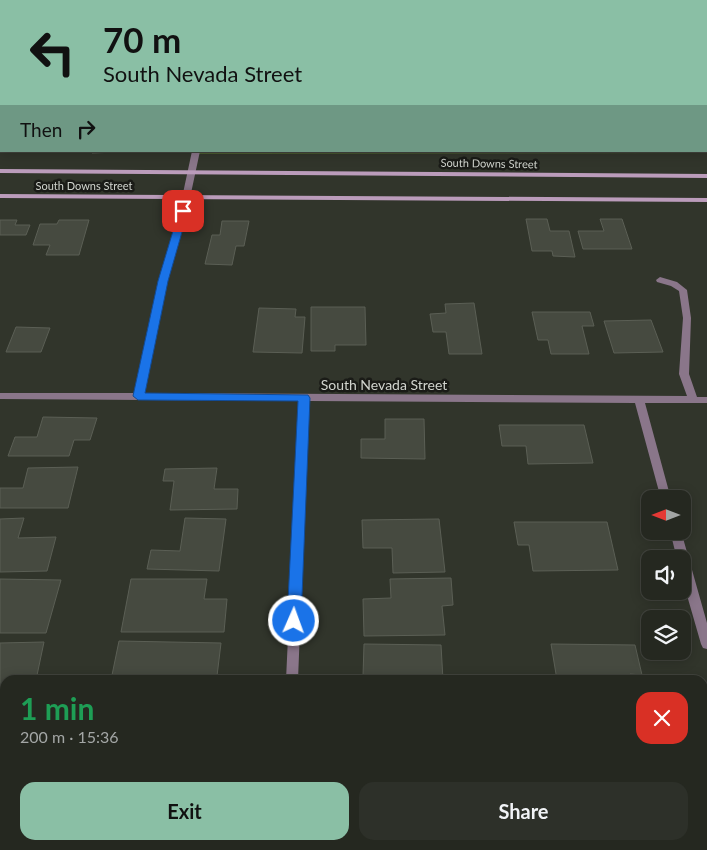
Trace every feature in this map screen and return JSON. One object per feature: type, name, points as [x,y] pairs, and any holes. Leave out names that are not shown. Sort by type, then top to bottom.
[{"type":"main road","name":"South Downs Street","points":[[0,171],[707,176]]},
{"type":"main road","name":"South Downs Street","points":[[0,196],[707,200]]},
{"type":"street","points":[[138,396],[163,281],[183,211],[196,152]]},
{"type":"street","points":[[660,280],[674,284],[684,290],[687,318],[684,374],[693,400]]},
{"type":"street","name":"South Nevada Street","points":[[0,396],[707,400]]},
{"type":"street","points":[[292,675],[304,398]]},
{"type":"street","points":[[639,400],[664,490]]},
{"type":"street","points":[[678,540],[707,644]]},
{"type":"green space","points":[[199,152],[707,152],[707,153],[199,154]]},
{"type":"building","points":[[526,219],[547,219],[550,231],[569,231],[575,257],[553,256],[552,251],[532,251]]},
{"type":"building","points":[[600,219],[622,219],[632,249],[583,249],[578,231],[604,231]]},
{"type":"building","points":[[0,220],[17,220],[15,225],[30,225],[26,235],[0,235]]},
{"type":"building","points":[[59,220],[89,220],[79,255],[46,255],[50,245],[33,245],[40,224],[57,224]]},
{"type":"building","points":[[222,221],[249,221],[244,246],[236,246],[232,265],[205,264],[212,235],[220,235]]},
{"type":"building","points":[[474,303],[482,354],[449,354],[446,332],[433,332],[430,314],[446,313],[445,304]]},
{"type":"building","points":[[311,307],[365,307],[366,345],[335,345],[335,351],[311,351]]},
{"type":"building","points":[[259,308],[296,309],[295,317],[305,317],[302,353],[253,352]]},
{"type":"building","points":[[532,312],[590,312],[594,326],[582,326],[589,354],[551,354],[548,340],[538,340]]},
{"type":"building","points":[[651,320],[663,352],[614,353],[604,321]]},
{"type":"building","points":[[16,327],[50,328],[41,352],[6,352]]},
{"type":"building","points":[[43,417],[97,418],[90,440],[74,440],[69,456],[8,456],[15,437],[37,437]]},
{"type":"building","points":[[385,419],[424,419],[425,459],[361,458],[361,439],[385,439]]},
{"type":"building","points":[[499,425],[584,425],[593,463],[528,464],[526,446],[502,446]]},
{"type":"building","points":[[78,467],[68,508],[0,508],[0,488],[23,488],[28,468]]},
{"type":"building","points":[[217,468],[214,489],[238,489],[237,509],[170,510],[174,481],[163,481],[165,469]]},
{"type":"building","points":[[24,518],[18,538],[56,537],[47,571],[0,572],[0,519]]},
{"type":"building","points":[[185,518],[226,519],[219,571],[147,569],[151,550],[180,551]]},
{"type":"building","points":[[439,519],[445,572],[393,573],[392,548],[363,548],[362,520]]},
{"type":"building","points":[[514,522],[607,522],[618,570],[533,571],[529,545],[518,545]]},
{"type":"building","points":[[451,578],[453,605],[442,606],[445,635],[364,636],[363,599],[391,598],[390,579]]},
{"type":"building","points":[[0,579],[61,580],[46,633],[0,633]]},
{"type":"building","points":[[131,579],[207,579],[204,599],[227,599],[224,632],[121,632]]},
{"type":"building","points":[[119,641],[221,643],[217,675],[112,675]]},
{"type":"building","points":[[44,642],[37,675],[0,675],[0,643]]},
{"type":"building","points":[[364,644],[441,645],[443,675],[363,675]]},
{"type":"building","points":[[551,644],[635,645],[642,675],[630,674],[556,675]]},
{"type":"route","points":[[183,211],[163,281],[138,396],[304,398],[294,621]]}]
